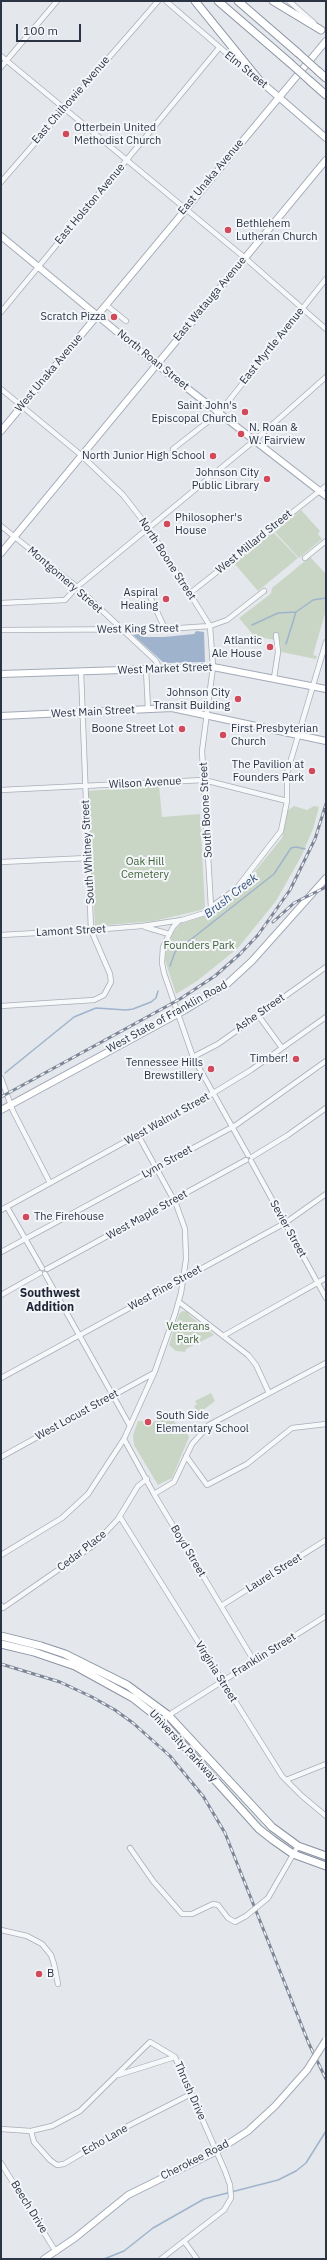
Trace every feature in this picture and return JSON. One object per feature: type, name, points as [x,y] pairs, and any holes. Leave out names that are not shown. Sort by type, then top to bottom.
[{"type":"highway","points":[[195,1],[259,80]]},
{"type":"highway","points":[[218,1],[326,95]]},
{"type":"highway","points":[[238,1],[326,78]]},
{"type":"highway","points":[[273,1],[323,32]]},
{"type":"highway","name":"University Parkway","points":[[1,1636],[41,1646],[92,1666],[127,1685],[168,1715],[199,1746],[261,1816],[298,1846],[326,1856]]},
{"type":"highway","name":"University Parkway","points":[[1,1644],[34,1652],[75,1666],[134,1698],[161,1720],[259,1829],[293,1854],[326,1866]]},
{"type":"main road","name":"East Unaka Avenue","points":[[98,316],[185,208],[326,41]]},
{"type":"main road","name":"Elm Street","points":[[259,80],[326,138]]},
{"type":"main road","name":"East Watauga Avenue","points":[[1,553],[326,160]]},
{"type":"main road","name":"North Roan Street","points":[[1,236],[156,364],[326,496]]},
{"type":"main road","name":"West Unaka Avenue","points":[[1,431],[98,316]]},
{"type":"main road","name":"West Market Street","points":[[1,674],[213,667],[326,689]]},
{"type":"main road","name":"West Main Street","points":[[1,716],[172,708],[206,714],[326,741]]},
{"type":"main road","name":"West State of Franklin Road","points":[[1,1110],[220,990],[242,972],[326,878]]},
{"type":"main road","name":"Cherokee Road","points":[[44,2259],[56,2252],[128,2195],[217,2151],[260,2121],[280,2102],[307,2070],[326,2040]]},
{"type":"street","points":[[1,67],[57,1]]},
{"type":"street","name":"East Chilhowie Avenue","points":[[1,182],[158,1]]},
{"type":"street","name":"Elm Street","points":[[166,1],[219,48],[259,80]]},
{"type":"street","points":[[290,1],[323,32]]},
{"type":"street","name":"East Holston Avenue","points":[[1,312],[219,48]]},
{"type":"street","points":[[1,56],[245,258],[326,329]]},
{"type":"street","name":"East Myrtle Avenue","points":[[173,449],[218,413],[326,279]]},
{"type":"street","points":[[106,305],[126,321]]},
{"type":"street","points":[[1,603],[65,600],[77,587],[255,440],[326,377]]},
{"type":"street","name":"North Boone Street","points":[[1,389],[81,455],[123,495],[148,527],[210,626],[213,667],[206,714]]},
{"type":"street","name":"West Millard Street","points":[[189,594],[326,486]]},
{"type":"street","name":"Montgomery Street","points":[[1,526],[77,587],[156,661],[160,669]]},
{"type":"street","points":[[305,558],[326,540]]},
{"type":"street","name":"West King Street","points":[[1,630],[122,630],[210,626],[227,620],[264,591]]},
{"type":"street","points":[[148,592],[165,629]]},
{"type":"street","points":[[274,678],[278,652],[276,635]]},
{"type":"street","name":"Lamont Street","points":[[1,935],[142,926],[182,920],[204,914],[211,907],[236,889],[279,835],[287,801],[287,773],[326,642]]},
{"type":"street","points":[[146,669],[148,709]]},
{"type":"street","name":"South Whitney Street","points":[[1,1006],[94,1000],[104,995],[110,988],[110,974],[91,930],[80,672]]},
{"type":"street","name":"South Boone Street","points":[[206,714],[202,751],[211,907]]},
{"type":"street","name":"Wilson Avenue","points":[[1,790],[204,780],[287,801]]},
{"type":"street","points":[[1,862],[88,858]]},
{"type":"street","points":[[169,934],[176,924],[182,920]]},
{"type":"street","name":"Lamont Street","points":[[142,926],[169,934]]},
{"type":"street","name":"Sevier Street","points":[[169,934],[163,947],[162,963],[193,1057],[326,1298]]},
{"type":"street","name":"Ashe Street","points":[[193,1057],[218,1044],[326,967]]},
{"type":"street","points":[[258,1015],[282,1048]]},
{"type":"street","name":"West Walnut Street","points":[[1,1210],[213,1093],[326,1017]]},
{"type":"street","name":"Lynn Street","points":[[1,1252],[232,1126],[326,1061]]},
{"type":"street","points":[[1,1078],[11,1104],[50,1183]]},
{"type":"street","name":"West Maple Street","points":[[1,1295],[249,1158],[288,1135],[326,1108]]},
{"type":"street","points":[[1,1555],[73,1510],[88,1494],[124,1439],[154,1373],[179,1302],[186,1251],[186,1234],[183,1219],[138,1135]]},
{"type":"street","name":"West Pine Street","points":[[1,1378],[285,1223],[326,1194]]},
{"type":"street","points":[[7,1207],[26,1238],[112,1396],[130,1426]]},
{"type":"street","points":[[223,1336],[326,1278]]},
{"type":"street","points":[[179,1302],[255,1362],[270,1393]]},
{"type":"street","points":[[154,1494],[173,1484],[196,1438],[209,1425],[326,1363]]},
{"type":"street","name":"West Locust Street","points":[[1,1457],[154,1373]]},
{"type":"street","points":[[186,1456],[207,1485],[248,1464],[292,1428],[326,1424]]},
{"type":"street","name":"Boyd Street","points":[[124,1439],[154,1494],[254,1661]]},
{"type":"street","name":"Cedar Place","points":[[2,1607],[94,1545],[120,1517],[138,1486],[146,1479]]},
{"type":"street","name":"Virginia Street","points":[[120,1517],[222,1682],[286,1780],[326,1816]]},
{"type":"street","name":"Laurel Street","points":[[221,1606],[326,1540]]},
{"type":"street","name":"Franklin Street","points":[[161,1720],[326,1616]]},
{"type":"street","points":[[286,1780],[326,1764]]},
{"type":"street","points":[[130,1848],[153,1881],[182,1914],[192,1914],[213,1904],[218,1905],[228,1918],[235,1922],[246,1916],[268,1898],[298,1846]]},
{"type":"street","points":[[1,1930],[27,1936],[42,1944],[52,1959],[58,1984]]},
{"type":"street","name":"Thrush Drive","points":[[117,2075],[150,2042],[175,2057],[217,2151],[230,2185],[231,2202],[224,2210],[184,2241]]},
{"type":"street","points":[[1,2129],[31,2131],[52,2126],[80,2111],[117,2075],[175,2057]]},
{"type":"street","name":"Echo Lane","points":[[31,2131],[34,2142],[50,2160],[57,2165],[64,2164],[126,2127],[191,2094]]},
{"type":"street","name":"Beech Drive","points":[[1,2163],[56,2252]]},
{"type":"street","points":[[161,2259],[184,2241],[196,2259]]},
{"type":"green space","points":[[301,510],[320,531],[318,534],[322,539],[299,558],[275,532]]},
{"type":"green space","points":[[273,532],[298,558],[258,591],[234,563]]},
{"type":"green space","points":[[310,557],[326,574],[326,610],[313,655],[317,656],[316,659],[281,652],[280,641],[254,636],[239,618],[268,596],[271,593],[272,588]]},
{"type":"green space","name":"Oak Hill Cemetery","points":[[159,786],[162,817],[200,814],[205,909],[154,921],[95,926],[87,791]]},
{"type":"green space","name":"Founders Park","points":[[294,806],[307,810],[314,806],[319,807],[313,829],[302,855],[276,901],[238,948],[197,981],[176,994],[165,960],[167,947],[173,933],[180,924],[208,915],[239,891],[282,838],[288,810]]},
{"type":"green space","name":"Veterans Park","points":[[183,1311],[188,1312],[189,1315],[214,1335],[186,1349],[185,1352],[176,1351],[169,1345],[179,1314]]},
{"type":"green space","points":[[211,1393],[215,1401],[198,1414],[194,1406],[197,1404],[195,1401]]},
{"type":"green space","points":[[166,1416],[168,1421],[173,1419],[179,1430],[184,1427],[189,1437],[172,1478],[158,1485],[134,1445],[133,1435],[138,1421],[145,1421],[147,1425]]},
{"type":"water","points":[[196,631],[204,632],[205,662],[164,663],[133,635],[142,633],[144,637],[164,637],[194,634]]},
{"type":"waterway","name":"Brush Creek","points":[[286,644],[296,612],[313,600],[326,598]]},
{"type":"waterway","name":"Brush Creek","points":[[252,625],[278,613],[296,612]]},
{"type":"waterway","name":"Brush Creek","points":[[170,966],[175,952],[274,874],[291,848],[296,847],[305,849]]},
{"type":"waterway","name":"Brush Creek","points":[[5,1073],[74,1017],[96,1008],[133,1009],[151,1002],[156,998],[158,991]]},
{"type":"waterway","points":[[104,2259],[124,2251],[153,2228],[204,2199],[278,2180],[296,2171],[306,2163],[326,2131]]},
{"type":"railway","points":[[1,1097],[180,999],[215,976],[240,954],[258,935],[290,890],[315,839],[326,804]]},
{"type":"railway","points":[[273,922],[294,903],[326,887]]},
{"type":"railway","points":[[1,1664],[60,1682],[115,1710],[133,1723],[170,1756],[203,1796],[225,1833],[309,2044],[326,2079]]},
{"type":"place","name":"Otterbein United Methodist Church","points":[[66,134]]},
{"type":"place","name":"Bethlehem Lutheran Church","points":[[228,230]]},
{"type":"place","name":"Scratch Pizza","points":[[114,317]]},
{"type":"place","name":"Saint John's Episcopal Church","points":[[245,412]]},
{"type":"place","name":"N. Roan & W. Fairview","points":[[241,434]]},
{"type":"place","name":"North Junior High School","points":[[213,456]]},
{"type":"place","name":"Johnson City Public Library","points":[[267,479]]},
{"type":"place","name":"Philosopher's House","points":[[167,524]]},
{"type":"place","name":"Aspiral Healing","points":[[166,599]]},
{"type":"place","name":"Atlantic Ale House","points":[[270,647]]},
{"type":"place","name":"Johnson City Transit Building","points":[[238,699]]},
{"type":"place","name":"Boone Street Lot","points":[[182,729]]},
{"type":"place","name":"First Presbyterian Church","points":[[223,735]]},
{"type":"place","name":"The Pavilion at Founders Park","points":[[312,771]]},
{"type":"place","name":"Timber!","points":[[296,1059]]},
{"type":"place","name":"Tennessee Hills Brewstillery","points":[[211,1069]]},
{"type":"place","name":"The Firehouse","points":[[26,1217]]},
{"type":"place","name":"South Side Elementary School","points":[[148,1422]]},
{"type":"place","name":"B","points":[[39,1974]]},
{"type":"district","name":"Southwest Addition","points":[[50,1301]]}]
